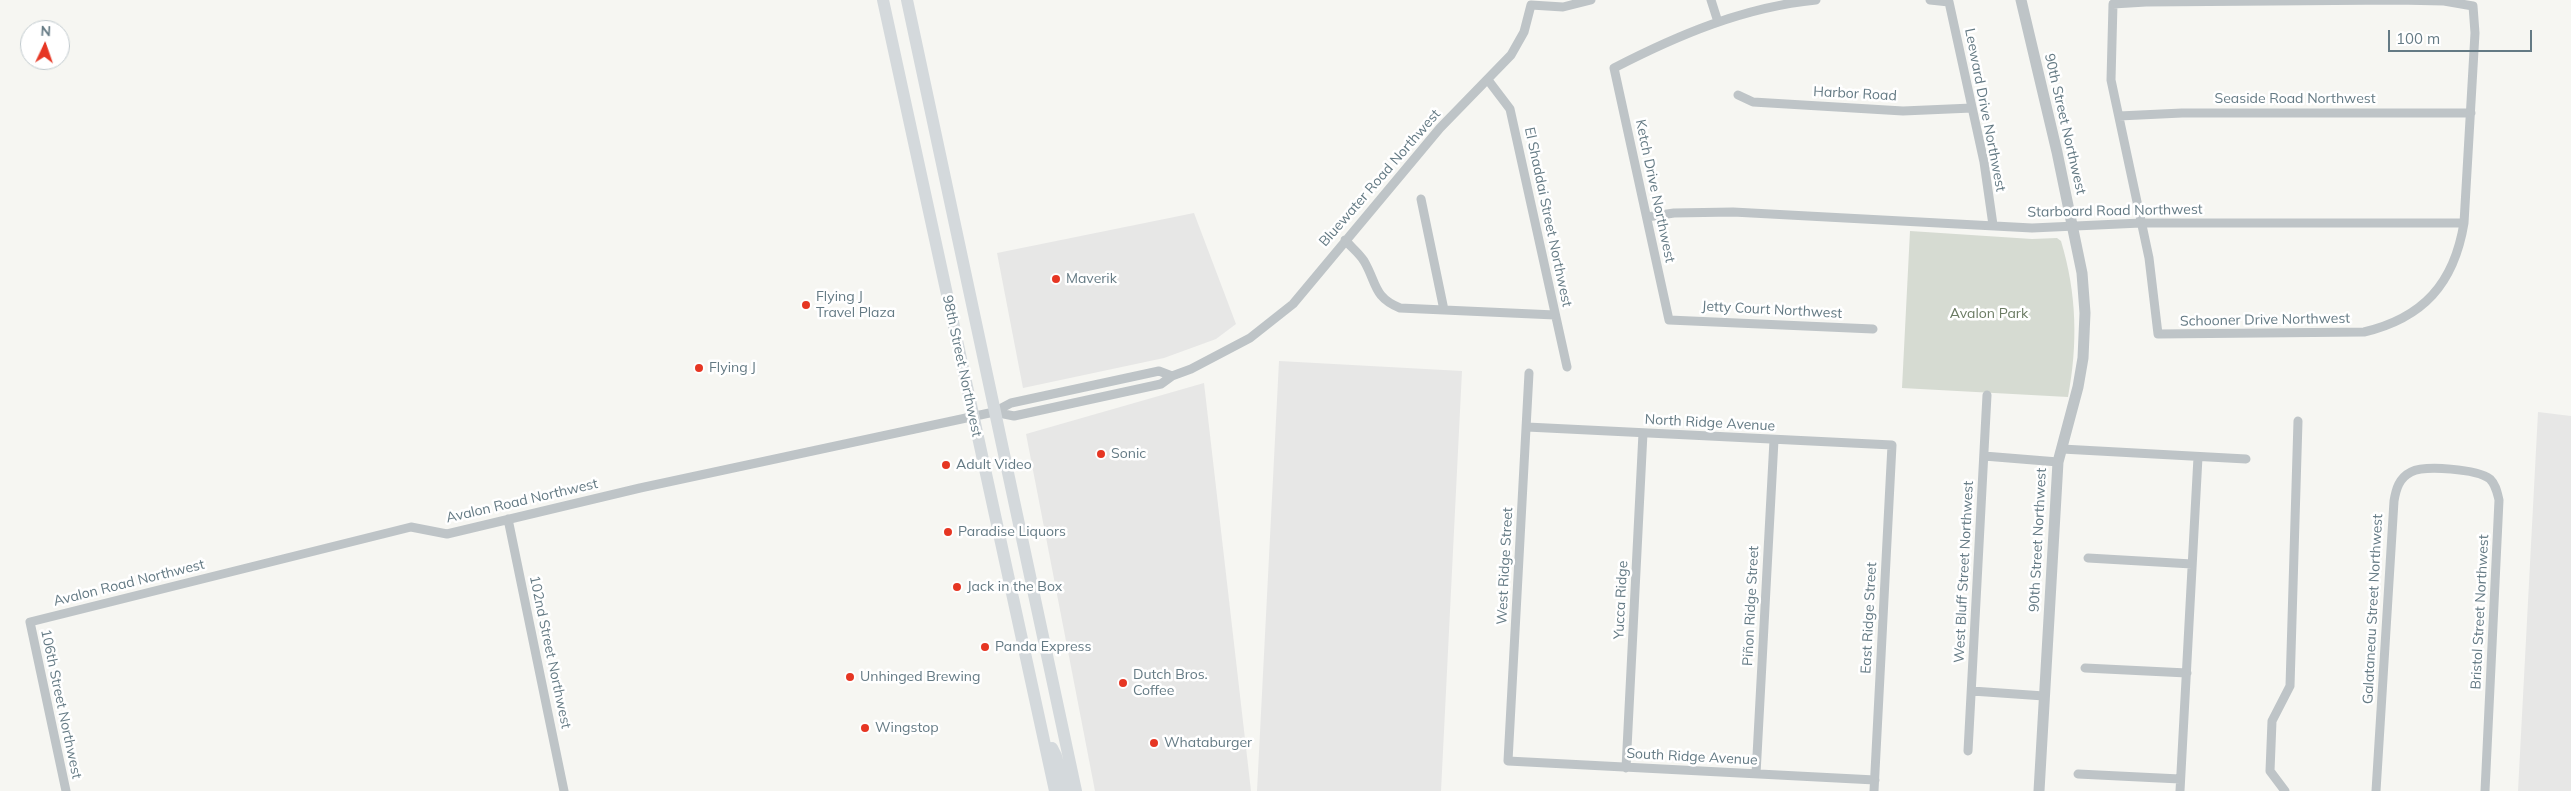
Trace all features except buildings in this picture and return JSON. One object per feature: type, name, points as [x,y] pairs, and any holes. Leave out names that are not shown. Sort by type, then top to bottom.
[{"type":"main road","name":"98th Street Northwest","points":[[883,0],[972,417],[1055,791]]},
{"type":"main road","name":"98th Street Northwest","points":[[907,0],[966,268],[994,412],[1076,791]]},
{"type":"main road","points":[[1044,742],[1056,756],[1065,791]]},
{"type":"street","name":"Bluewater Road Northwest","points":[[994,412],[1014,416],[1161,384],[1172,376],[1192,369],[1250,338],[1293,304],[1440,128],[1511,56],[1524,32],[1531,3],[1563,7],[1591,0]]},
{"type":"street","points":[[1711,0],[1718,22],[1760,10],[1816,0]]},
{"type":"street","name":"Leeward Drive Northwest","points":[[1930,0],[1948,2],[1984,162],[1993,225]]},
{"type":"street","name":"90th Street Northwest","points":[[2021,0],[2057,152],[2082,273],[2086,313],[2084,358],[2058,462],[2039,791]]},
{"type":"street","name":"Schooner Drive Northwest","points":[[2141,223],[2153,279],[2158,334],[2347,334],[2383,328],[2400,320],[2426,303],[2450,272],[2460,248],[2464,224],[2471,113],[2474,6],[2444,2],[2397,0],[2287,1]]},
{"type":"street","points":[[2141,223],[2111,80],[2113,4],[2287,1]]},
{"type":"street","name":"Ketch Drive Northwest","points":[[1669,320],[1614,68],[1664,42],[1718,22]]},
{"type":"street","name":"El Shaddai Street Northwest","points":[[1488,80],[1510,109],[1567,367]]},
{"type":"street","name":"Harbor Road","points":[[1738,95],[1753,102],[1904,111],[1972,108]]},
{"type":"street","name":"Seaside Road Northwest","points":[[2119,116],[2182,113],[2471,113]]},
{"type":"street","points":[[1421,199],[1444,310]]},
{"type":"street","name":"Starboard Road Northwest","points":[[1648,217],[1674,213],[1733,212],[2032,228],[2141,223],[2464,224]]},
{"type":"street","points":[[1345,240],[1362,258],[1371,274],[1376,292],[1387,303],[1400,308],[1556,315]]},
{"type":"street","name":"Jetty Court Northwest","points":[[1669,320],[1874,329]]},
{"type":"street","name":"Bluewater Road Northwest","points":[[994,412],[1011,403],[1159,371],[1172,376]]},
{"type":"street","name":"West Ridge Street","points":[[1508,761],[1529,374]]},
{"type":"street","name":"West Bluff Street Northwest","points":[[1968,751],[1987,395]]},
{"type":"street","name":"Avalon Road Northwest","points":[[30,622],[411,527],[447,534],[640,488],[994,412]]},
{"type":"street","points":[[2285,791],[2270,770],[2271,731],[2272,721],[2290,686],[2298,421]]},
{"type":"street","name":"North Ridge Avenue","points":[[1527,427],[1892,446]]},
{"type":"street","name":"Yucca Ridge","points":[[1626,768],[1643,433]]},
{"type":"street","name":"Piñon Ridge Street","points":[[1756,774],[1774,440]]},
{"type":"street","name":"East Ridge Street","points":[[1874,791],[1892,446]]},
{"type":"street","points":[[2062,449],[2246,459]]},
{"type":"street","points":[[1984,456],[2058,462]]},
{"type":"street","points":[[2180,791],[2198,457]]},
{"type":"street","name":"Galataneau Street Northwest","points":[[2376,791],[2395,491],[2400,480],[2411,472],[2424,469],[2448,470]]},
{"type":"street","name":"Bristol Street Northwest","points":[[2448,470],[2478,472],[2490,480],[2496,489],[2499,500],[2485,791]]},
{"type":"street","name":"102nd Street Northwest","points":[[508,519],[564,791]]},
{"type":"street","points":[[2088,558],[2192,564]]},
{"type":"street","name":"106th Street Northwest","points":[[30,622],[66,791]]},
{"type":"street","points":[[2085,668],[2187,673]]},
{"type":"street","points":[[1972,691],[2044,696]]},
{"type":"street","name":"South Ridge Avenue","points":[[1508,761],[1875,780]]},
{"type":"street","points":[[2078,774],[2180,779]]},
{"type":"shaded area","name":"Maverik","points":[[1194,213],[1236,324],[1216,339],[1164,358],[1023,388],[997,253]]},
{"type":"shaded area","points":[[1279,361],[1462,371],[1441,791],[1257,791]]},
{"type":"shaded area","points":[[1204,383],[1251,791],[1095,791],[1026,434]]},
{"type":"shaded area","points":[[2538,412],[2571,416],[2571,791],[2518,791]]},
{"type":"green space","name":"Avalon Park","points":[[1910,231],[2032,239],[2057,238],[2061,241],[2070,280],[2074,319],[2073,358],[2068,397],[1902,388]]},
{"type":"place","name":"Maverik","points":[[1056,279]]},
{"type":"place","name":"Flying J Travel Plaza","points":[[806,305]]},
{"type":"place","name":"Flying J","points":[[699,368]]},
{"type":"place","name":"Sonic","points":[[1101,454]]},
{"type":"place","name":"Adult Video","points":[[946,465]]},
{"type":"place","name":"Paradise Liquors","points":[[948,532]]},
{"type":"place","name":"Jack in the Box","points":[[957,587]]},
{"type":"place","name":"Panda Express","points":[[985,647]]},
{"type":"place","name":"Unhinged Brewing","points":[[850,677]]},
{"type":"place","name":"Dutch Bros. Coffee","points":[[1123,683]]},
{"type":"place","name":"Wingstop","points":[[865,728]]},
{"type":"place","name":"Whataburger","points":[[1154,743]]}]
